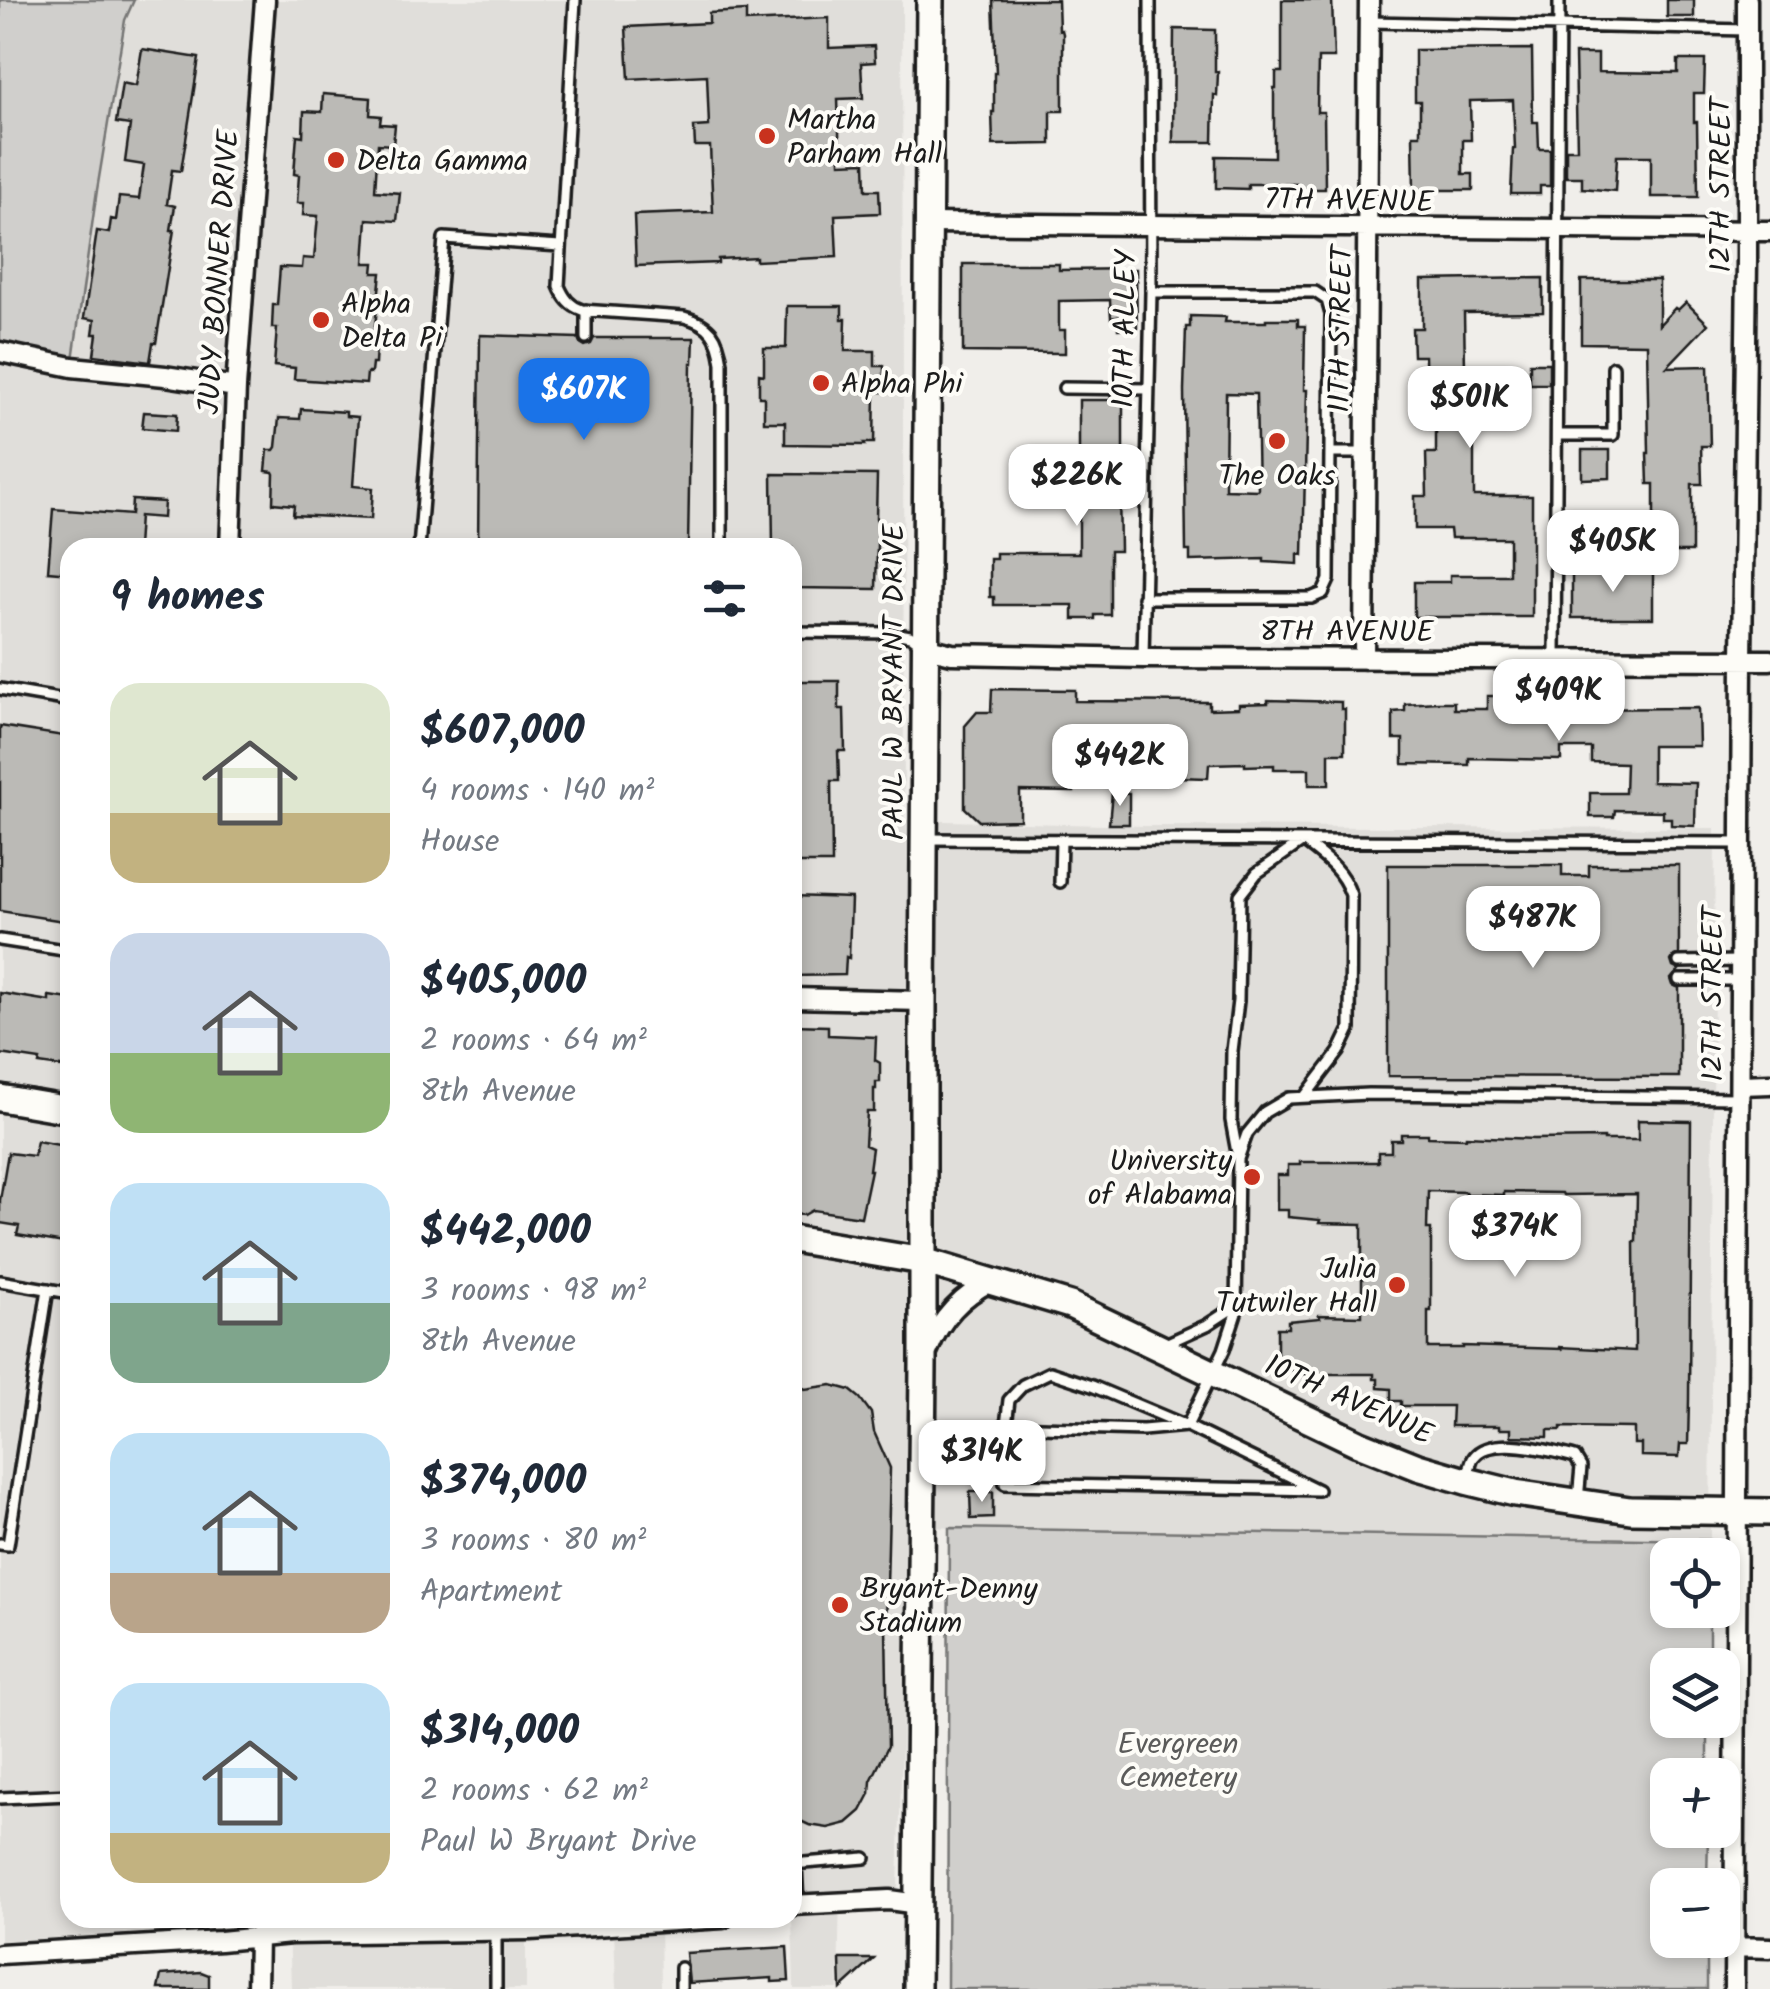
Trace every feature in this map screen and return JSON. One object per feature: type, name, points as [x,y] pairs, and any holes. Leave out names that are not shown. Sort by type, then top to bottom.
[{"type":"main road","name":"PAUL W BRYANT DRIVE","points":[[917,1989],[930,0]]},
{"type":"main road","points":[[0,1098],[60,1108]]},
{"type":"main road","name":"10TH AVENUE","points":[[802,1240],[923,1262],[1070,1305],[1358,1443],[1466,1482],[1630,1510],[1770,1512]]},
{"type":"street","name":"JUDY BONNER DRIVE","points":[[230,538],[236,387],[265,0]]},
{"type":"street","name":"11TH STREET","points":[[1364,658],[1368,0]]},
{"type":"street","name":"12TH STREET","points":[[1734,1868],[1747,0]]},
{"type":"street","name":"7TH AVENUE","points":[[928,223],[1770,231]]},
{"type":"street","points":[[0,352],[72,367],[236,387]]},
{"type":"street","name":"8TH AVENUE","points":[[924,647],[952,654],[1143,658],[1770,660]]},
{"type":"street","points":[[802,998],[922,1001]]},
{"type":"street","points":[[1739,1091],[1770,1084]]},
{"type":"street","name":"PAUL W BRYANT DRIVE","points":[[923,1364],[936,1330],[955,1306],[974,1290],[992,1282]]},
{"type":"street","points":[[802,1905],[888,1900],[918,1904]]},
{"type":"street","points":[[0,1954],[289,1934],[562,1928]]},
{"type":"street","points":[[257,1989],[258,1938]]},
{"type":"street","points":[[1740,1947],[1770,1948]]},
{"type":"street","name":"12TH STREET","points":[[1734,1958],[1734,1989]]},
{"type":"lane","points":[[575,0],[559,286],[574,307],[684,317],[697,320],[714,334],[722,363],[722,538]]},
{"type":"lane","name":"10TH ALLEY","points":[[1143,658],[1150,292],[1150,0]]},
{"type":"lane","points":[[1555,660],[1560,0]]},
{"type":"lane","points":[[1369,22],[1747,30]]},
{"type":"lane","points":[[420,538],[444,238],[560,246]]},
{"type":"lane","points":[[1143,598],[1311,598],[1323,592],[1329,580],[1328,300],[1316,292],[1150,292]]},
{"type":"lane","points":[[586,310],[586,338]]},
{"type":"lane","points":[[1558,435],[1613,436],[1613,367]]},
{"type":"lane","points":[[1064,388],[1148,390]]},
{"type":"lane","points":[[1330,453],[1366,453]]},
{"type":"lane","points":[[802,632],[894,633],[910,636],[924,647]]},
{"type":"lane","points":[[0,689],[60,700]]},
{"type":"lane","points":[[924,839],[1741,844]]},
{"type":"lane","points":[[1060,882],[1061,840]]},
{"type":"lane","points":[[1302,841],[1331,862],[1345,878],[1351,895],[1350,1029],[1339,1052],[1306,1096]]},
{"type":"lane","points":[[1187,1426],[1224,1350],[1236,1306],[1238,1159],[1231,1120],[1240,895],[1257,874],[1302,841]]},
{"type":"lane","points":[[0,940],[60,949]]},
{"type":"lane","points":[[1679,962],[1740,971]]},
{"type":"lane","points":[[1679,980],[1740,971]]},
{"type":"lane","points":[[1238,1159],[1246,1134],[1265,1112],[1290,1098],[1739,1091]]},
{"type":"lane","points":[[0,1281],[60,1291]]},
{"type":"lane","points":[[4,1545],[48,1289]]},
{"type":"lane","points":[[1160,1346],[1206,1326],[1236,1306]]},
{"type":"lane","points":[[1050,1372],[1187,1426],[1318,1490],[1005,1484],[1009,1400],[1023,1385],[1050,1372]]},
{"type":"lane","points":[[1006,1426],[1143,1430],[1187,1426]]},
{"type":"lane","points":[[1466,1482],[1474,1457],[1485,1448],[1505,1444],[1554,1452],[1575,1457],[1582,1467],[1578,1503]]},
{"type":"lane","points":[[0,1798],[60,1795]]},
{"type":"lane","points":[[802,1862],[865,1858]]},
{"type":"lane","points":[[258,1938],[265,1928]]},
{"type":"lane","points":[[496,1930],[496,1989]]},
{"type":"lane","points":[[680,1968],[681,1989]]},
{"type":"shaded area","name":"University of Alabama","points":[[0,0],[902,0],[904,820],[1145,826],[1715,828],[1710,1538],[908,1527],[898,1889],[840,1892],[838,1989],[794,1989],[792,1928],[802,1928],[802,538],[60,538],[60,1928],[221,1928],[0,1941]]},
{"type":"shaded area","name":"University of Alabama","points":[[289,1928],[526,1928],[526,1989],[291,1989]]},
{"type":"shaded area","points":[[614,1928],[660,1928],[661,1989],[616,1989]]},
{"type":"green space","points":[[0,0],[134,0],[125,20],[72,367],[0,352]]},
{"type":"green space","name":"Evergreen Cemetery","points":[[949,1528],[1650,1539],[1650,1628],[1709,1628],[1709,1648],[1650,1648],[1650,1738],[1708,1738],[1708,1758],[1650,1758],[1650,1848],[1708,1848],[1707,1868],[1650,1868],[1650,1958],[1707,1958],[1707,1989],[947,1989]]},
{"type":"building","points":[[993,0],[1058,0],[1059,30],[1063,34],[1063,111],[1051,111],[1051,144],[993,145]]},
{"type":"building","points":[[1282,0],[1332,0],[1334,58],[1318,58],[1317,112],[1324,112],[1325,189],[1296,189],[1296,184],[1216,188],[1216,156],[1274,157],[1274,88],[1276,72],[1282,72]]},
{"type":"building","points":[[1667,0],[1694,0],[1694,17],[1667,17]]},
{"type":"building","name":"Martha Parham Hall","points":[[746,11],[746,22],[829,18],[829,48],[874,46],[875,62],[861,63],[863,98],[838,99],[840,163],[865,162],[866,190],[879,190],[880,213],[835,215],[837,257],[756,261],[756,257],[718,259],[718,263],[636,266],[634,215],[713,212],[710,146],[695,146],[694,127],[709,126],[707,75],[629,79],[626,27],[709,23],[709,13]]},
{"type":"building","points":[[1174,29],[1215,30],[1218,72],[1213,142],[1173,142]]},
{"type":"building","points":[[142,49],[199,58],[181,171],[172,170],[167,204],[175,206],[174,230],[150,362],[94,355],[95,320],[84,318],[97,231],[109,233],[111,219],[116,220],[119,197],[139,199],[144,165],[125,162],[130,125],[116,123],[122,83],[136,86]]},
{"type":"building","points":[[1532,49],[1533,122],[1538,122],[1539,149],[1550,149],[1550,186],[1540,186],[1540,194],[1511,194],[1515,149],[1513,100],[1470,101],[1471,140],[1463,140],[1463,174],[1473,174],[1473,190],[1414,190],[1413,135],[1420,135],[1415,50]]},
{"type":"building","points":[[1575,54],[1598,54],[1598,72],[1678,73],[1678,60],[1705,60],[1704,93],[1694,93],[1698,197],[1651,197],[1651,156],[1617,156],[1615,191],[1582,188],[1582,177],[1566,177],[1566,149],[1577,149]]},
{"type":"building","points":[[323,94],[371,98],[370,115],[381,116],[380,124],[395,125],[393,145],[378,144],[375,191],[400,193],[397,221],[367,219],[364,263],[374,263],[373,273],[381,273],[373,344],[375,364],[367,373],[366,384],[294,379],[295,368],[274,366],[277,328],[272,328],[273,305],[277,305],[280,267],[302,268],[303,258],[314,259],[318,216],[303,215],[304,203],[297,203],[299,175],[294,174],[297,135],[303,136],[304,111],[322,112]]},
{"type":"building","points":[[963,264],[1059,264],[1059,270],[1136,269],[1137,328],[1118,329],[1118,317],[1111,318],[1110,300],[1059,301],[1059,330],[1065,330],[1065,353],[963,352]]},
{"type":"building","points":[[1543,278],[1543,312],[1464,313],[1465,370],[1479,370],[1479,381],[1485,381],[1486,403],[1507,403],[1508,424],[1474,424],[1474,496],[1532,496],[1532,617],[1414,617],[1414,582],[1450,582],[1450,575],[1509,575],[1509,538],[1451,538],[1450,529],[1415,529],[1415,496],[1427,496],[1426,453],[1436,453],[1436,402],[1426,403],[1425,356],[1413,356],[1412,328],[1422,328],[1422,280]]},
{"type":"building","points":[[1581,280],[1659,280],[1659,325],[1686,302],[1708,324],[1667,367],[1708,366],[1710,446],[1701,446],[1702,484],[1692,484],[1692,552],[1654,552],[1654,484],[1648,484],[1647,344],[1581,343]]},
{"type":"building","name":"Alpha Phi","points":[[787,306],[842,306],[842,319],[846,319],[845,351],[875,351],[875,366],[884,366],[884,392],[875,392],[874,443],[785,444],[785,422],[764,422],[759,374],[764,375],[764,348],[786,348]]},
{"type":"building","name":"The Oaks","points":[[1190,316],[1226,317],[1225,322],[1298,319],[1298,326],[1305,326],[1303,555],[1298,554],[1298,564],[1264,559],[1190,561],[1190,551],[1186,551],[1184,390],[1186,327],[1190,327]],"holes":[[[1226,393],[1256,394],[1258,490],[1225,489]]]},
{"type":"building","points":[[480,335],[578,338],[585,346],[594,338],[694,338],[688,538],[478,538]]},
{"type":"building","points":[[1530,363],[1549,363],[1549,384],[1530,384]]},
{"type":"building","points":[[1079,400],[1123,400],[1120,551],[1110,551],[1110,615],[1073,619],[1073,605],[994,605],[994,597],[990,597],[990,559],[996,559],[996,553],[1079,553]]},
{"type":"building","points":[[301,409],[346,412],[346,416],[358,417],[353,486],[373,488],[371,519],[293,515],[294,505],[273,503],[274,474],[266,471],[268,450],[276,447],[279,418],[300,419]]},
{"type":"building","points":[[144,412],[177,414],[176,431],[142,428]]},
{"type":"building","points":[[1582,450],[1610,450],[1610,478],[1582,479]]},
{"type":"building","points":[[772,474],[877,475],[876,518],[881,532],[876,589],[802,588],[802,538],[773,538]]},
{"type":"building","points":[[132,500],[164,502],[163,518],[139,516],[138,538],[60,538],[60,572],[48,571],[53,509],[131,515]]},
{"type":"building","points":[[1653,570],[1653,618],[1572,618],[1572,573]]},
{"type":"building","points":[[802,681],[839,681],[839,709],[844,709],[845,751],[838,751],[839,781],[831,781],[832,863],[802,863]]},
{"type":"building","points":[[992,689],[1075,690],[1075,701],[1209,702],[1209,709],[1239,708],[1239,704],[1268,700],[1341,702],[1341,709],[1345,709],[1345,753],[1329,753],[1329,785],[1309,785],[1309,769],[1274,769],[1274,765],[1245,763],[1209,764],[1208,778],[1176,777],[1176,737],[1123,737],[1120,763],[1101,763],[1101,769],[1074,769],[1074,792],[1020,791],[1020,820],[979,821],[965,808],[965,726],[977,712],[991,712]]},
{"type":"building","points":[[1487,696],[1517,696],[1516,705],[1560,704],[1560,709],[1698,708],[1699,746],[1652,746],[1652,782],[1696,783],[1695,826],[1671,825],[1671,818],[1663,818],[1663,811],[1615,810],[1614,817],[1590,817],[1590,793],[1625,793],[1626,763],[1591,762],[1591,748],[1561,748],[1561,760],[1469,758],[1469,765],[1403,764],[1403,739],[1393,739],[1393,712],[1405,711],[1405,704],[1438,702],[1454,702],[1454,709],[1487,709]]},
{"type":"building","points":[[0,726],[60,735],[60,920],[0,911]]},
{"type":"building","points":[[1112,792],[1129,793],[1129,824],[1109,824]]},
{"type":"building","points":[[1388,865],[1562,865],[1562,876],[1589,876],[1589,865],[1679,865],[1679,954],[1671,961],[1679,970],[1671,979],[1679,988],[1679,1077],[1388,1076]]},
{"type":"building","points":[[802,896],[851,898],[845,975],[802,976]]},
{"type":"building","points":[[0,993],[49,1001],[49,996],[60,998],[60,1067],[0,1054]]},
{"type":"building","points":[[802,1025],[828,1026],[828,1035],[876,1037],[875,1060],[880,1063],[880,1082],[876,1082],[874,1089],[874,1112],[867,1112],[865,1145],[872,1148],[871,1170],[861,1217],[813,1210],[804,1215]]},
{"type":"building","name":"Julia Tutwiler Hall","points":[[1638,1120],[1691,1121],[1688,1444],[1680,1444],[1679,1457],[1641,1456],[1641,1444],[1634,1444],[1634,1428],[1561,1427],[1548,1430],[1548,1437],[1511,1436],[1511,1429],[1499,1426],[1451,1426],[1452,1406],[1401,1406],[1401,1401],[1391,1401],[1391,1389],[1378,1388],[1374,1374],[1300,1374],[1288,1371],[1288,1364],[1277,1364],[1277,1328],[1288,1328],[1288,1321],[1320,1318],[1319,1315],[1362,1316],[1362,1224],[1319,1223],[1320,1220],[1288,1217],[1288,1210],[1277,1210],[1277,1175],[1288,1175],[1288,1165],[1378,1162],[1378,1152],[1391,1152],[1391,1140],[1401,1140],[1401,1134],[1638,1140]],"holes":[[[1428,1191],[1637,1194],[1635,1351],[1428,1348]]]},
{"type":"building","points":[[37,1141],[60,1145],[60,1242],[17,1235],[19,1226],[0,1223],[8,1153],[34,1156]]},
{"type":"building","name":"Bryant-Denny Stadium","points":[[832,1385],[850,1390],[871,1413],[874,1432],[890,1468],[888,1746],[861,1811],[847,1823],[828,1828],[802,1822],[802,1386]]},
{"type":"building","points":[[970,1492],[993,1492],[993,1518],[971,1519]]},
{"type":"building","points":[[787,1947],[789,1981],[772,1982],[772,1978],[689,1983],[686,1953]]},
{"type":"building","points":[[840,1959],[874,1959],[841,1989]]},
{"type":"building","points":[[161,1975],[209,1975],[209,1989],[158,1989]]},
{"type":"place","name":"Martha Parham Hall","points":[[767,136]]},
{"type":"place","name":"Delta Gamma","points":[[336,160]]},
{"type":"place","name":"Alpha Delta Pi","points":[[321,320]]},
{"type":"place","name":"Alpha Phi","points":[[821,383]]},
{"type":"place","name":"The Oaks","points":[[1277,441]]},
{"type":"place","name":"University of Alabama","points":[[1252,1177]]},
{"type":"place","name":"Julia Tutwiler Hall","points":[[1397,1285]]},
{"type":"place","name":"Bryant-Denny Stadium","points":[[840,1605]]}]
